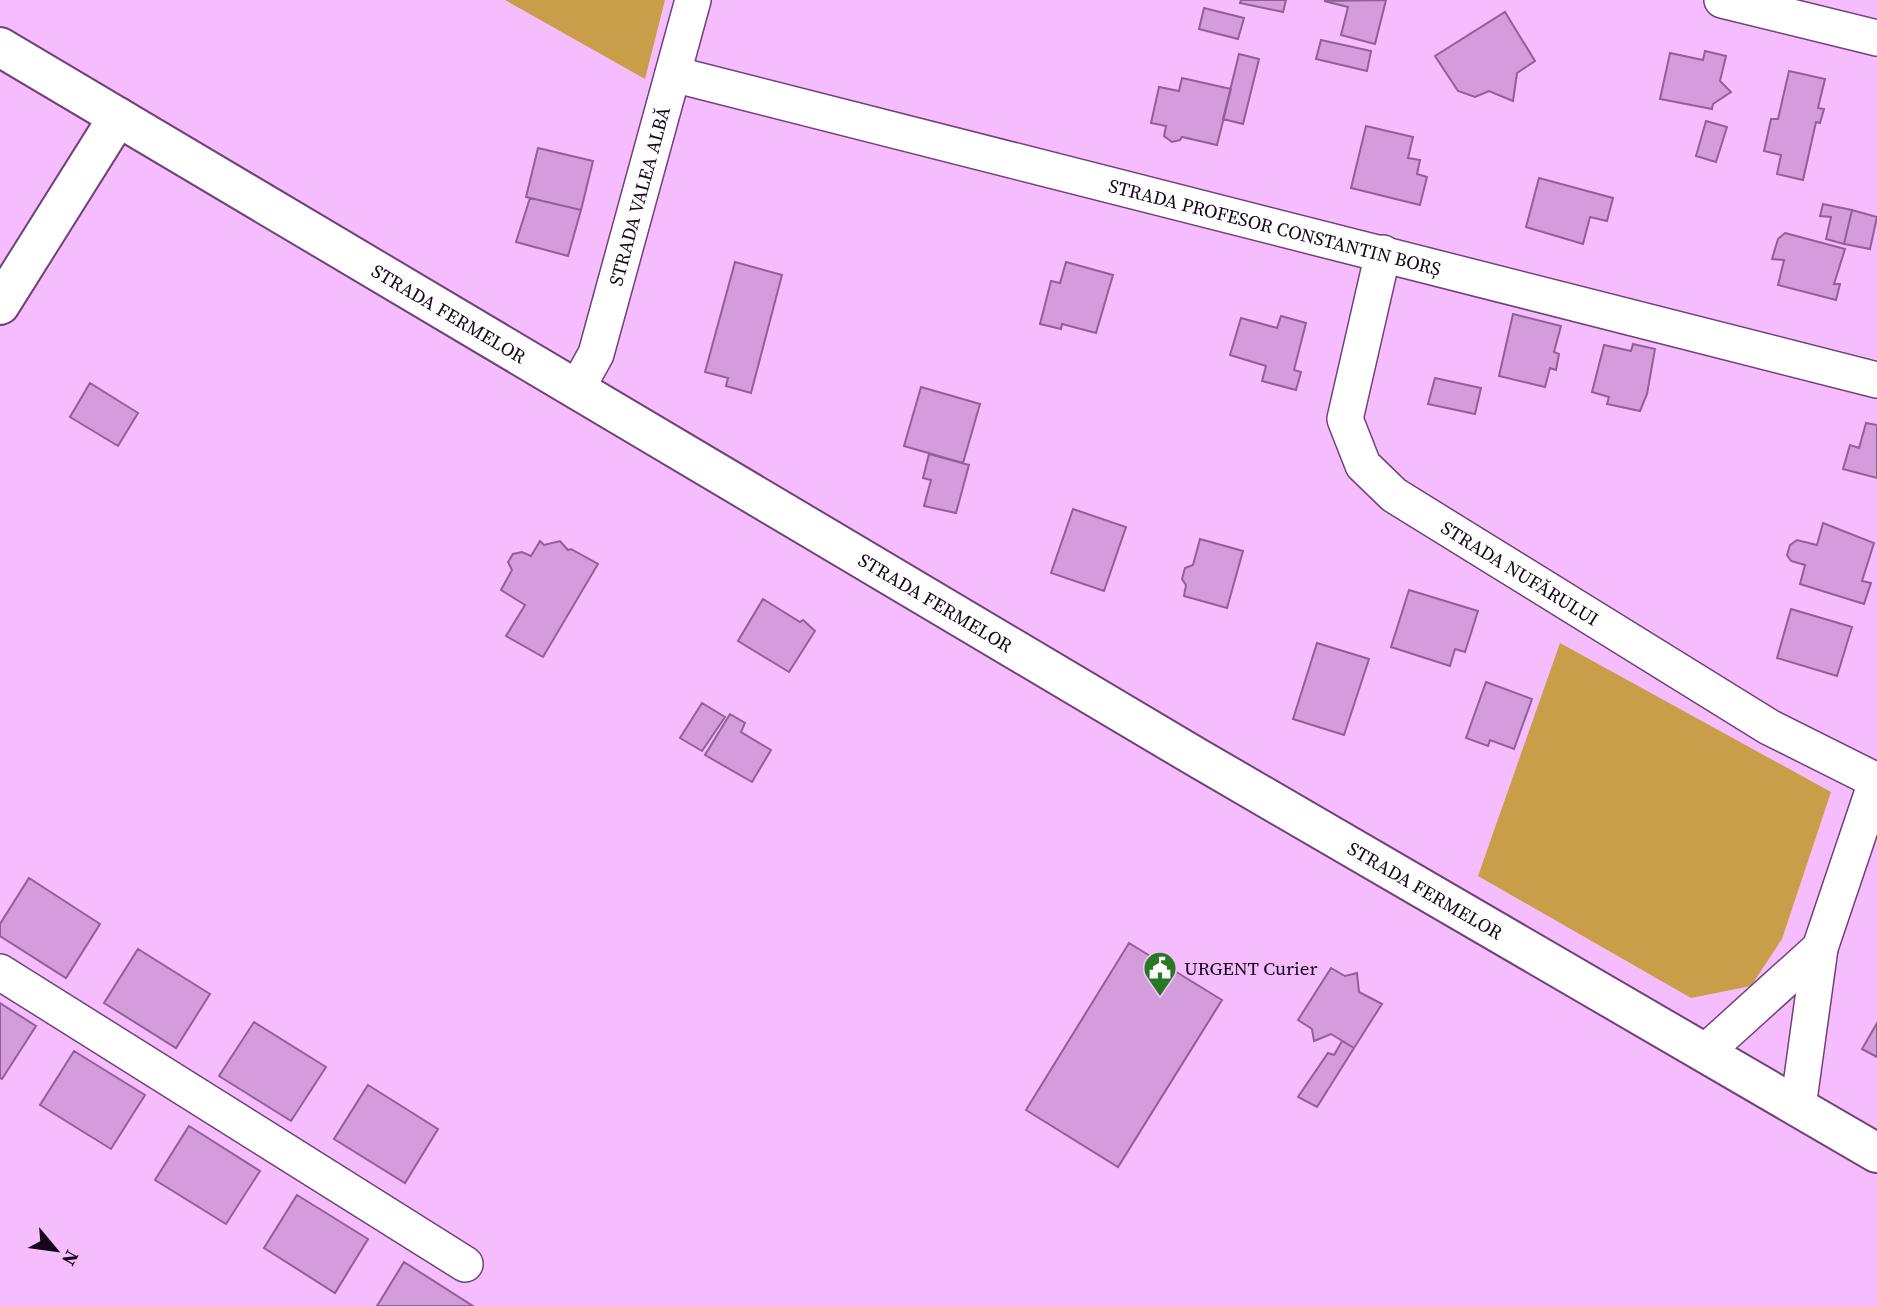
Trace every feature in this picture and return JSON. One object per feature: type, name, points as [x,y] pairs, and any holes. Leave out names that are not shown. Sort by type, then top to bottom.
[{"type":"street","name":"STRADA VALEA ALBĂ","points":[[576,390],[596,354],[693,0]]},
{"type":"street","points":[[1722,0],[1877,38]]},
{"type":"street","name":"STRADA FERMELOR","points":[[0,47],[1196,757],[1877,1153]]},
{"type":"street","name":"STRADA PROFESOR CONSTANTIN BORȘ","points":[[673,74],[1877,380]]},
{"type":"street","points":[[0,305],[118,117]]},
{"type":"street","name":"STRADA NUFĂRULUI","points":[[1383,253],[1345,419],[1363,465],[1394,495],[1769,727],[1877,780]]},
{"type":"street","points":[[1798,1107],[1820,948],[1877,780]]},
{"type":"street","points":[[1704,1053],[1820,948]]},
{"type":"street","points":[[0,972],[465,1264]]},
{"type":"shaded area","points":[[505,0],[665,0],[645,79]]},
{"type":"shaded area","points":[[1560,643],[1831,792],[1782,939],[1751,986],[1691,998],[1478,876]]},
{"type":"building","points":[[1241,0],[1286,0],[1283,12],[1240,3]]},
{"type":"building","points":[[1386,0],[1375,44],[1341,35],[1348,7],[1324,1]]},
{"type":"building","points":[[1204,8],[1244,18],[1238,39],[1199,29]]},
{"type":"building","points":[[1505,12],[1535,61],[1517,73],[1513,101],[1489,91],[1475,97],[1458,91],[1435,56]]},
{"type":"building","points":[[1321,40],[1371,51],[1367,71],[1316,59]]},
{"type":"building","points":[[1705,51],[1726,56],[1720,81],[1731,92],[1713,104],[1712,109],[1660,99],[1670,53],[1703,60]]},
{"type":"building","points":[[1239,54],[1259,59],[1243,124],[1223,119]]},
{"type":"building","points":[[1789,71],[1825,79],[1818,108],[1824,109],[1820,123],[1816,122],[1803,180],[1777,174],[1781,155],[1764,151],[1771,119],[1778,119]]},
{"type":"building","points":[[1182,78],[1231,89],[1217,145],[1182,137],[1172,142],[1164,136],[1166,126],[1151,123],[1159,87],[1179,91]]},
{"type":"building","points":[[1706,121],[1727,127],[1716,162],[1696,156]]},
{"type":"building","points":[[1366,126],[1413,137],[1408,158],[1420,160],[1417,174],[1427,177],[1420,205],[1351,188]]},
{"type":"building","points":[[538,148],[593,161],[581,210],[526,197]]},
{"type":"building","points":[[1539,178],[1613,198],[1607,221],[1590,217],[1583,244],[1526,227]]},
{"type":"building","points":[[530,198],[581,210],[568,256],[516,242]]},
{"type":"building","points":[[1823,204],[1852,210],[1844,244],[1826,239],[1831,217],[1820,216]]},
{"type":"building","points":[[1852,210],[1877,217],[1870,249],[1844,244]]},
{"type":"building","points":[[1785,233],[1845,249],[1834,284],[1840,284],[1836,300],[1778,285],[1784,260],[1772,259],[1778,239]]},
{"type":"building","points":[[735,262],[782,275],[751,393],[726,386],[728,378],[705,372]]},
{"type":"building","points":[[1066,262],[1113,275],[1096,333],[1062,324],[1061,329],[1040,324],[1051,281],[1060,283]]},
{"type":"building","points":[[1513,314],[1561,326],[1554,352],[1559,354],[1556,370],[1550,368],[1545,387],[1499,376]]},
{"type":"building","points":[[1281,316],[1306,323],[1294,370],[1301,372],[1296,390],[1262,381],[1266,366],[1230,355],[1241,318],[1277,328]]},
{"type":"building","points":[[1633,344],[1655,349],[1647,394],[1640,411],[1607,404],[1609,397],[1592,392],[1604,345],[1631,351]]},
{"type":"building","points":[[1435,378],[1481,388],[1475,414],[1428,404]]},
{"type":"building","points":[[90,383],[138,413],[118,446],[70,417]]},
{"type":"building","points":[[921,387],[980,404],[963,463],[904,446]]},
{"type":"building","points":[[1866,423],[1877,425],[1877,478],[1843,469],[1850,445],[1859,448]]},
{"type":"building","points":[[929,454],[969,465],[956,513],[924,506],[931,480],[923,478]]},
{"type":"building","points":[[1073,509],[1126,527],[1104,591],[1051,573]]},
{"type":"building","points":[[1823,523],[1874,543],[1862,581],[1871,583],[1864,604],[1800,584],[1805,565],[1791,561],[1787,555],[1790,545],[1797,540],[1817,545]]},
{"type":"building","points":[[1200,539],[1243,551],[1227,608],[1184,596],[1186,585],[1182,579],[1185,568],[1193,565]]},
{"type":"building","points":[[540,541],[544,545],[560,541],[568,550],[571,549],[598,564],[543,657],[506,636],[525,605],[501,590],[512,570],[508,562],[513,554],[522,552],[531,556]]},
{"type":"building","points":[[1409,590],[1478,611],[1465,652],[1455,649],[1450,666],[1391,647]]},
{"type":"building","points":[[763,599],[800,622],[803,620],[815,631],[789,672],[738,641]]},
{"type":"building","points":[[1791,609],[1852,627],[1837,676],[1777,658]]},
{"type":"building","points":[[1317,643],[1369,659],[1344,735],[1293,719]]},
{"type":"building","points":[[1486,682],[1532,699],[1514,749],[1490,740],[1488,746],[1466,738]]},
{"type":"building","points":[[702,703],[725,717],[702,751],[680,738]]},
{"type":"building","points":[[730,714],[745,723],[741,732],[771,750],[752,782],[705,755]]},
{"type":"building","points":[[29,878],[100,924],[66,978],[0,936],[0,924]]},
{"type":"building","points":[[1129,943],[1222,1000],[1118,1167],[1026,1110]]},
{"type":"building","points":[[138,949],[210,994],[176,1048],[104,1003]]},
{"type":"building","points":[[1331,968],[1345,976],[1357,973],[1359,992],[1382,1004],[1354,1048],[1331,1034],[1314,1041],[1312,1029],[1298,1020]]},
{"type":"building","points":[[0,1003],[36,1026],[2,1079],[0,1078]]},
{"type":"building","points":[[254,1022],[326,1067],[291,1121],[219,1076]]},
{"type":"building","points":[[1877,1023],[1877,1057],[1862,1049]]},
{"type":"building","points":[[1342,1041],[1354,1048],[1317,1107],[1298,1097],[1328,1053],[1334,1055]]},
{"type":"building","points":[[74,1051],[145,1095],[111,1149],[40,1105]]},
{"type":"building","points":[[368,1085],[438,1129],[405,1183],[334,1139]]},
{"type":"building","points":[[189,1126],[260,1171],[226,1224],[155,1180]]},
{"type":"building","points":[[297,1195],[368,1239],[335,1293],[264,1248]]},
{"type":"building","points":[[404,1262],[473,1306],[377,1306]]},
{"type":"place","name":"URGENT Curier","points":[[1160,998]]}]
